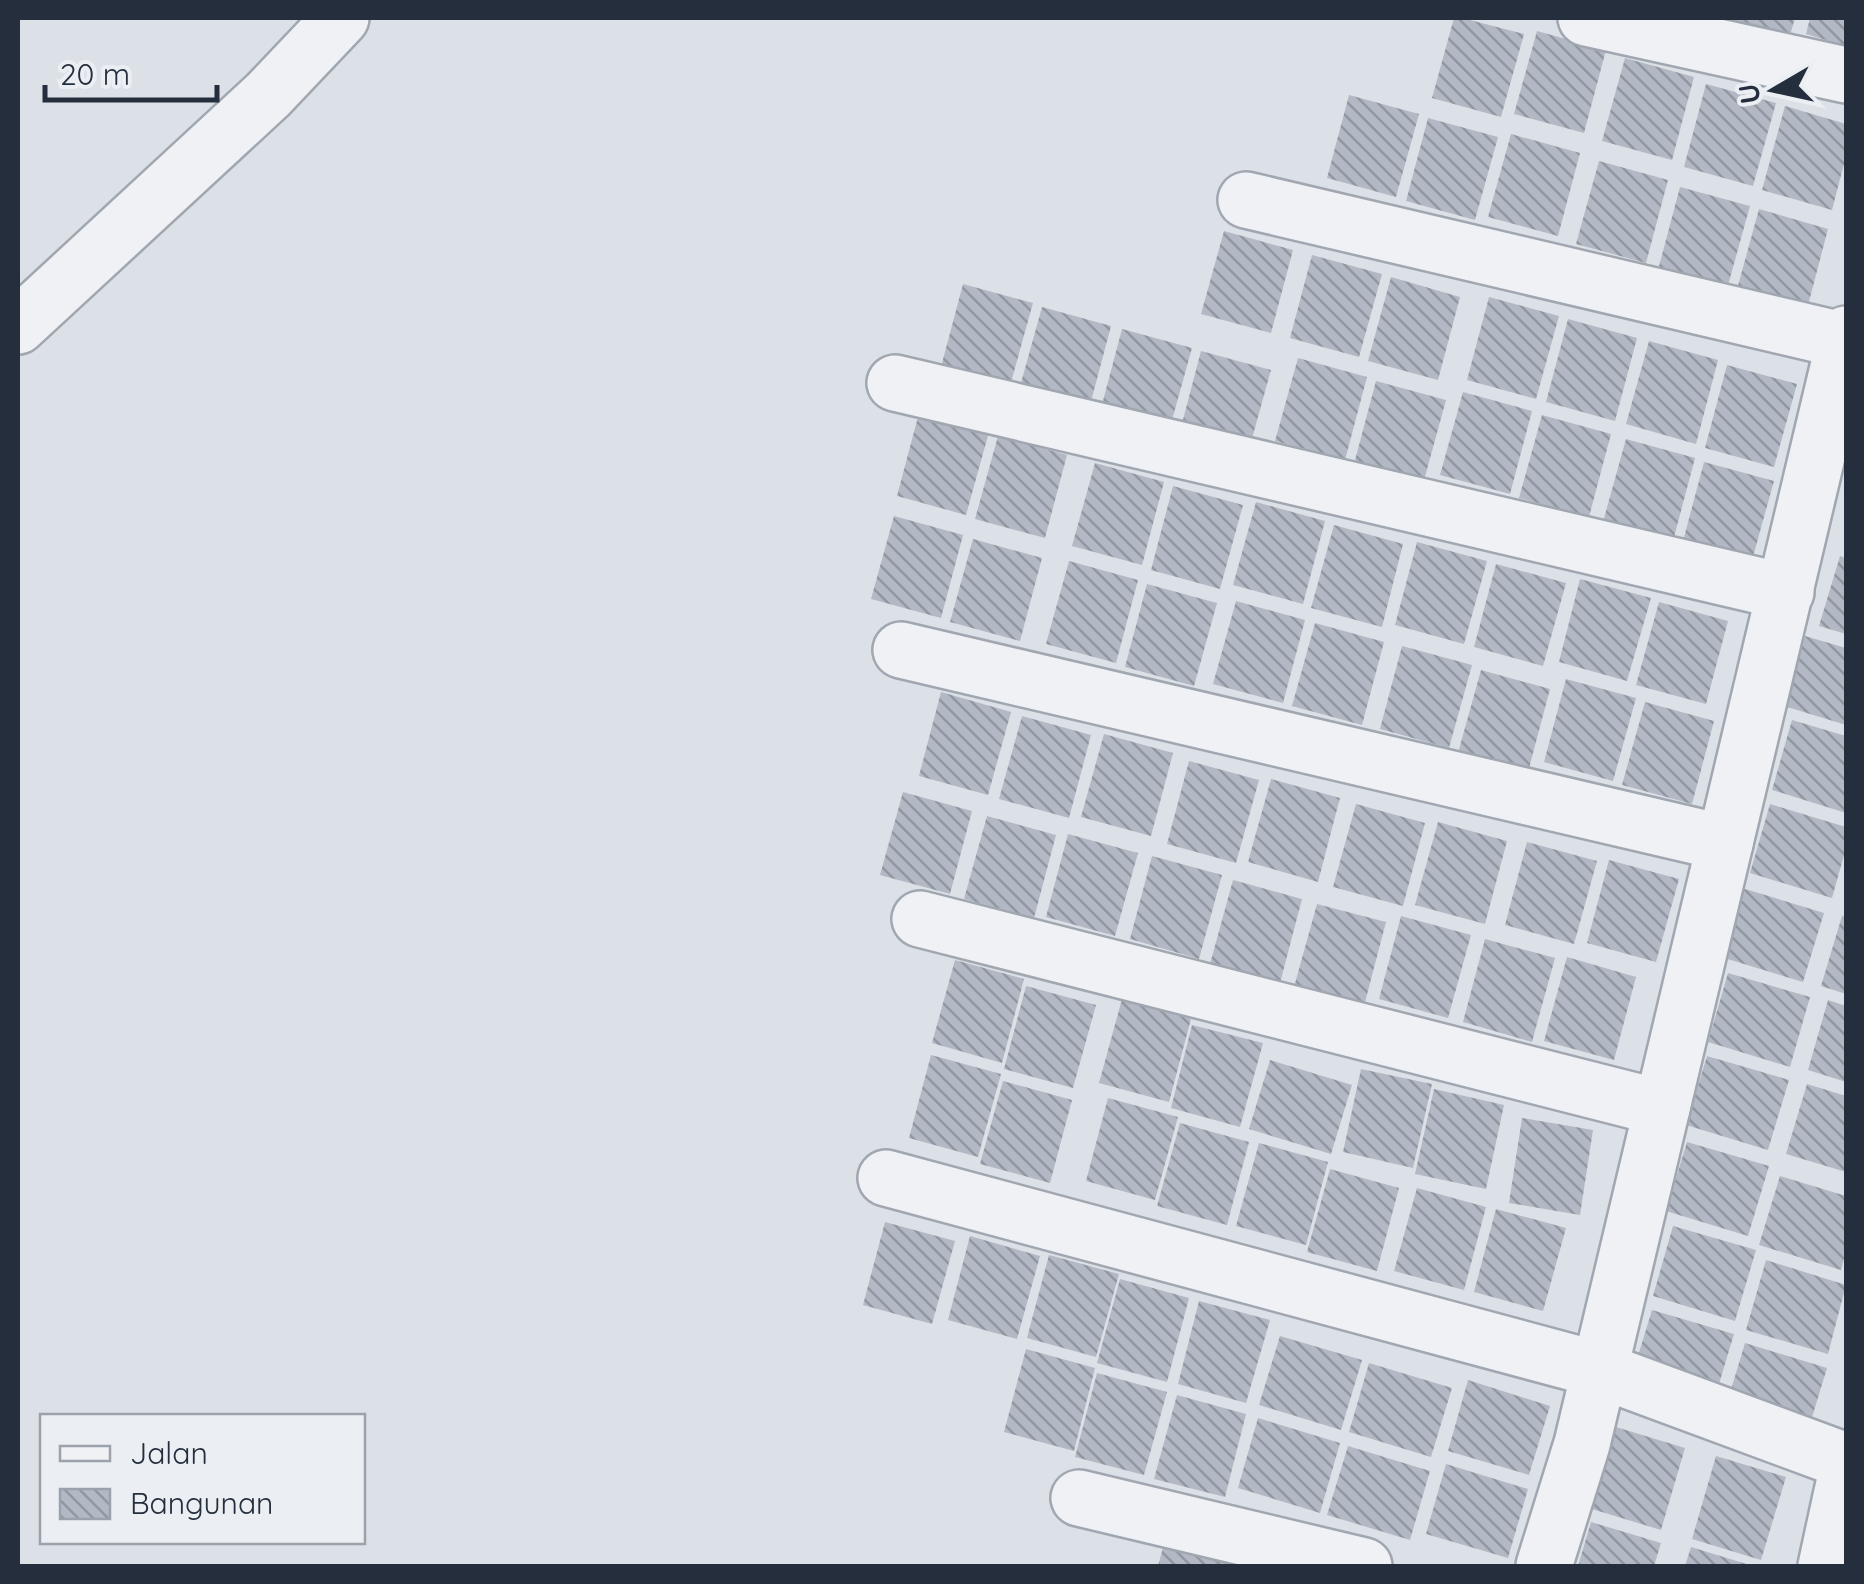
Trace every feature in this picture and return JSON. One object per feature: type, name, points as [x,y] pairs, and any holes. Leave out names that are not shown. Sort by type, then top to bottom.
[{"type":"street","points":[[19,312],[268,94],[342,18]]},
{"type":"street","points":[[1586,18],[1846,75]]},
{"type":"street","points":[[1246,200],[1846,338],[1582,1444],[1544,1566]]},
{"type":"street","points":[[895,383],[1786,592]]},
{"type":"street","points":[[900,650],[1725,843]]},
{"type":"street","points":[[920,919],[1662,1108]]},
{"type":"street","points":[[886,1178],[1600,1370],[1846,1461]]},
{"type":"street","points":[[1826,1566],[1846,1474]]},
{"type":"street","points":[[1079,1498],[1364,1566]]},
{"type":"building","points":[[1454,18],[1524,34],[1501,117],[1432,98]]},
{"type":"building","points":[[1720,18],[1795,18],[1786,49],[1717,30]]},
{"type":"building","points":[[1810,18],[1846,18],[1846,46],[1806,34]]},
{"type":"building","points":[[1537,31],[1606,50],[1584,133],[1514,114]]},
{"type":"building","points":[[1625,58],[1694,77],[1672,160],[1602,141]]},
{"type":"building","points":[[1706,84],[1776,103],[1753,186],[1684,167]]},
{"type":"building","points":[[1349,95],[1419,114],[1396,197],[1327,178]]},
{"type":"building","points":[[1785,106],[1846,124],[1846,156],[1832,210],[1762,190]]},
{"type":"building","points":[[1428,118],[1498,137],[1475,220],[1406,201]]},
{"type":"building","points":[[1511,134],[1580,153],[1558,236],[1488,217]]},
{"type":"building","points":[[1599,161],[1668,180],[1646,263],[1576,244]]},
{"type":"building","points":[[1680,187],[1750,206],[1727,289],[1658,270]]},
{"type":"building","points":[[1759,209],[1828,229],[1806,313],[1736,293]]},
{"type":"building","points":[[1224,231],[1293,250],[1271,333],[1201,314]]},
{"type":"building","points":[[1312,255],[1382,274],[1359,357],[1290,338]]},
{"type":"building","points":[[1391,277],[1460,297],[1438,380],[1368,361]]},
{"type":"building","points":[[963,284],[1033,303],[1010,386],[941,367]]},
{"type":"building","points":[[1489,297],[1559,316],[1536,399],[1467,380]]},
{"type":"building","points":[[1042,307],[1111,326],[1089,409],[1019,390]]},
{"type":"building","points":[[1568,319],[1637,338],[1615,421],[1546,402]]},
{"type":"building","points":[[1122,329],[1192,348],[1169,431],[1100,412]]},
{"type":"building","points":[[1649,341],[1718,360],[1696,444],[1626,424]]},
{"type":"building","points":[[1201,351],[1271,370],[1248,453],[1179,435]]},
{"type":"building","points":[[1298,358],[1367,377],[1345,460],[1275,441]]},
{"type":"building","points":[[1727,365],[1797,384],[1774,467],[1705,448]]},
{"type":"building","points":[[1376,381],[1446,400],[1423,484],[1354,464]]},
{"type":"building","points":[[1463,392],[1532,411],[1510,494],[1440,475]]},
{"type":"building","points":[[919,413],[989,432],[966,515],[897,496]]},
{"type":"building","points":[[1542,415],[1611,434],[1589,517],[1519,498]]},
{"type":"building","points":[[998,436],[1067,455],[1045,538],[975,519]]},
{"type":"building","points":[[1626,439],[1695,458],[1673,541],[1603,522]]},
{"type":"building","points":[[1704,462],[1774,481],[1751,564],[1682,545]]},
{"type":"building","points":[[1095,463],[1164,482],[1142,565],[1072,546]]},
{"type":"building","points":[[1173,486],[1243,505],[1220,589],[1151,570]]},
{"type":"building","points":[[1256,502],[1325,521],[1303,604],[1233,585]]},
{"type":"building","points":[[894,516],[963,535],[941,618],[871,599]]},
{"type":"building","points":[[1334,525],[1403,544],[1382,627],[1311,608]]},
{"type":"building","points":[[973,539],[1042,558],[1020,641],[950,622]]},
{"type":"building","points":[[1417,542],[1487,561],[1464,644],[1395,625]]},
{"type":"building","points":[[1840,556],[1846,558],[1846,634],[1819,626]]},
{"type":"building","points":[[1069,561],[1138,580],[1116,663],[1046,644]]},
{"type":"building","points":[[1496,564],[1566,583],[1543,666],[1474,647]]},
{"type":"building","points":[[1580,579],[1651,598],[1627,681],[1559,662]]},
{"type":"building","points":[[1147,584],[1217,603],[1194,686],[1125,667]]},
{"type":"building","points":[[1236,601],[1305,620],[1283,703],[1213,684]]},
{"type":"building","points":[[1659,602],[1728,621],[1706,704],[1636,685]]},
{"type":"building","points":[[1315,623],[1384,642],[1362,725],[1292,706]]},
{"type":"building","points":[[1805,636],[1846,648],[1846,725],[1784,706]]},
{"type":"building","points":[[1402,646],[1472,665],[1449,748],[1380,729]]},
{"type":"building","points":[[1481,670],[1550,689],[1528,772],[1458,753]]},
{"type":"building","points":[[1566,679],[1636,698],[1613,781],[1544,762]]},
{"type":"building","points":[[941,692],[1011,712],[988,795],[919,776]]},
{"type":"building","points":[[1645,702],[1714,721],[1692,804],[1622,785]]},
{"type":"building","points":[[1022,716],[1091,735],[1069,818],[999,799]]},
{"type":"building","points":[[1792,720],[1846,736],[1846,813],[1772,790]]},
{"type":"building","points":[[1104,734],[1173,753],[1151,836],[1081,817]]},
{"type":"building","points":[[1189,761],[1259,780],[1236,863],[1167,844]]},
{"type":"building","points":[[1271,779],[1340,798],[1318,882],[1248,862]]},
{"type":"building","points":[[903,792],[972,811],[950,894],[880,875]]},
{"type":"building","points":[[1356,804],[1425,823],[1403,906],[1333,887]]},
{"type":"building","points":[[1770,804],[1846,827],[1846,848],[1832,898],[1750,873]]},
{"type":"building","points":[[987,816],[1056,835],[1034,918],[964,899]]},
{"type":"building","points":[[1438,822],[1507,841],[1485,924],[1415,905]]},
{"type":"building","points":[[1068,834],[1138,853],[1115,936],[1046,917]]},
{"type":"building","points":[[1527,842],[1597,861],[1574,944],[1505,925]]},
{"type":"building","points":[[1152,856],[1222,875],[1199,959],[1130,939]]},
{"type":"building","points":[[1609,860],[1679,879],[1656,962],[1587,943]]},
{"type":"building","points":[[1233,880],[1302,899],[1280,983],[1210,964]]},
{"type":"building","points":[[1742,888],[1824,913],[1803,982],[1721,957]]},
{"type":"building","points":[[1317,904],[1386,922],[1364,1006],[1294,987]]},
{"type":"building","points":[[1401,916],[1471,935],[1448,1018],[1379,999]]},
{"type":"building","points":[[1842,916],[1846,917],[1846,994],[1821,986]]},
{"type":"building","points":[[1485,939],[1555,958],[1532,1042],[1463,1022]]},
{"type":"building","points":[[1567,957],[1636,977],[1614,1060],[1544,1041]]},
{"type":"building","points":[[955,960],[1024,979],[1002,1063],[932,1043]]},
{"type":"building","points":[[1728,973],[1810,997],[1790,1067],[1708,1042]]},
{"type":"building","points":[[1026,986],[1096,1005],[1073,1088],[1004,1069]]},
{"type":"building","points":[[1122,999],[1191,1019],[1169,1102],[1099,1083]]},
{"type":"building","points":[[1828,1000],[1846,1006],[1846,1082],[1808,1070]]},
{"type":"building","points":[[1192,1025],[1263,1043],[1240,1127],[1171,1108]]},
{"type":"building","points":[[931,1055],[1001,1074],[978,1157],[909,1138]]},
{"type":"building","points":[[1707,1056],[1789,1080],[1768,1150],[1686,1125]]},
{"type":"building","points":[[1270,1060],[1352,1085],[1331,1154],[1249,1129]]},
{"type":"building","points":[[1361,1069],[1432,1084],[1413,1168],[1343,1152]]},
{"type":"building","points":[[1003,1081],[1072,1100],[1050,1183],[980,1164]]},
{"type":"building","points":[[1807,1084],[1846,1096],[1846,1172],[1786,1154]]},
{"type":"building","points":[[1434,1089],[1504,1105],[1486,1189],[1415,1174]]},
{"type":"building","points":[[1108,1098],[1178,1117],[1155,1200],[1086,1181]]},
{"type":"building","points":[[1522,1118],[1593,1130],[1580,1215],[1509,1203]]},
{"type":"building","points":[[1180,1123],[1249,1142],[1227,1225],[1157,1206]]},
{"type":"building","points":[[1687,1142],[1769,1166],[1748,1236],[1666,1211]]},
{"type":"building","points":[[1259,1143],[1328,1162],[1306,1245],[1236,1226]]},
{"type":"building","points":[[1330,1169],[1399,1188],[1377,1271],[1307,1252]]},
{"type":"building","points":[[1780,1176],[1846,1196],[1846,1251],[1841,1270],[1759,1245]]},
{"type":"building","points":[[1417,1188],[1486,1207],[1464,1290],[1394,1271]]},
{"type":"building","points":[[1496,1209],[1566,1228],[1543,1311],[1474,1292]]},
{"type":"building","points":[[885,1222],[955,1241],[932,1324],[863,1305]]},
{"type":"building","points":[[1673,1226],[1756,1250],[1735,1321],[1653,1296]]},
{"type":"building","points":[[970,1236],[1040,1256],[1017,1339],[948,1320]]},
{"type":"building","points":[[1049,1255],[1119,1274],[1096,1357],[1027,1338]]},
{"type":"building","points":[[1766,1260],[1846,1285],[1828,1354],[1746,1330]]},
{"type":"building","points":[[1120,1279],[1189,1298],[1167,1382],[1097,1363]]},
{"type":"building","points":[[1199,1301],[1270,1320],[1246,1403],[1178,1384]]},
{"type":"building","points":[[1652,1310],[1734,1334],[1713,1404],[1631,1379]]},
{"type":"building","points":[[1280,1336],[1362,1360],[1341,1430],[1259,1405]]},
{"type":"building","points":[[1745,1343],[1827,1368],[1806,1437],[1724,1413]]},
{"type":"building","points":[[1026,1349],[1095,1368],[1074,1451],[1004,1432]]},
{"type":"building","points":[[1369,1363],[1452,1388],[1431,1457],[1349,1432]]},
{"type":"building","points":[[1097,1373],[1167,1392],[1144,1475],[1075,1457]]},
{"type":"building","points":[[1468,1380],[1550,1406],[1529,1475],[1448,1451]]},
{"type":"building","points":[[1177,1395],[1246,1414],[1225,1497],[1154,1479]]},
{"type":"building","points":[[1258,1418],[1340,1443],[1320,1513],[1238,1488]]},
{"type":"building","points":[[1616,1427],[1685,1448],[1661,1530],[1592,1509]]},
{"type":"building","points":[[1348,1446],[1430,1471],[1410,1540],[1327,1515]]},
{"type":"building","points":[[1716,1456],[1786,1477],[1761,1560],[1692,1539]]},
{"type":"building","points":[[1446,1464],[1528,1489],[1508,1558],[1426,1534]]},
{"type":"building","points":[[1591,1522],[1661,1543],[1654,1566],[1578,1566]]},
{"type":"building","points":[[1164,1544],[1233,1563],[1158,1566]]},
{"type":"building","points":[[1691,1547],[1753,1566],[1685,1566]]}]
